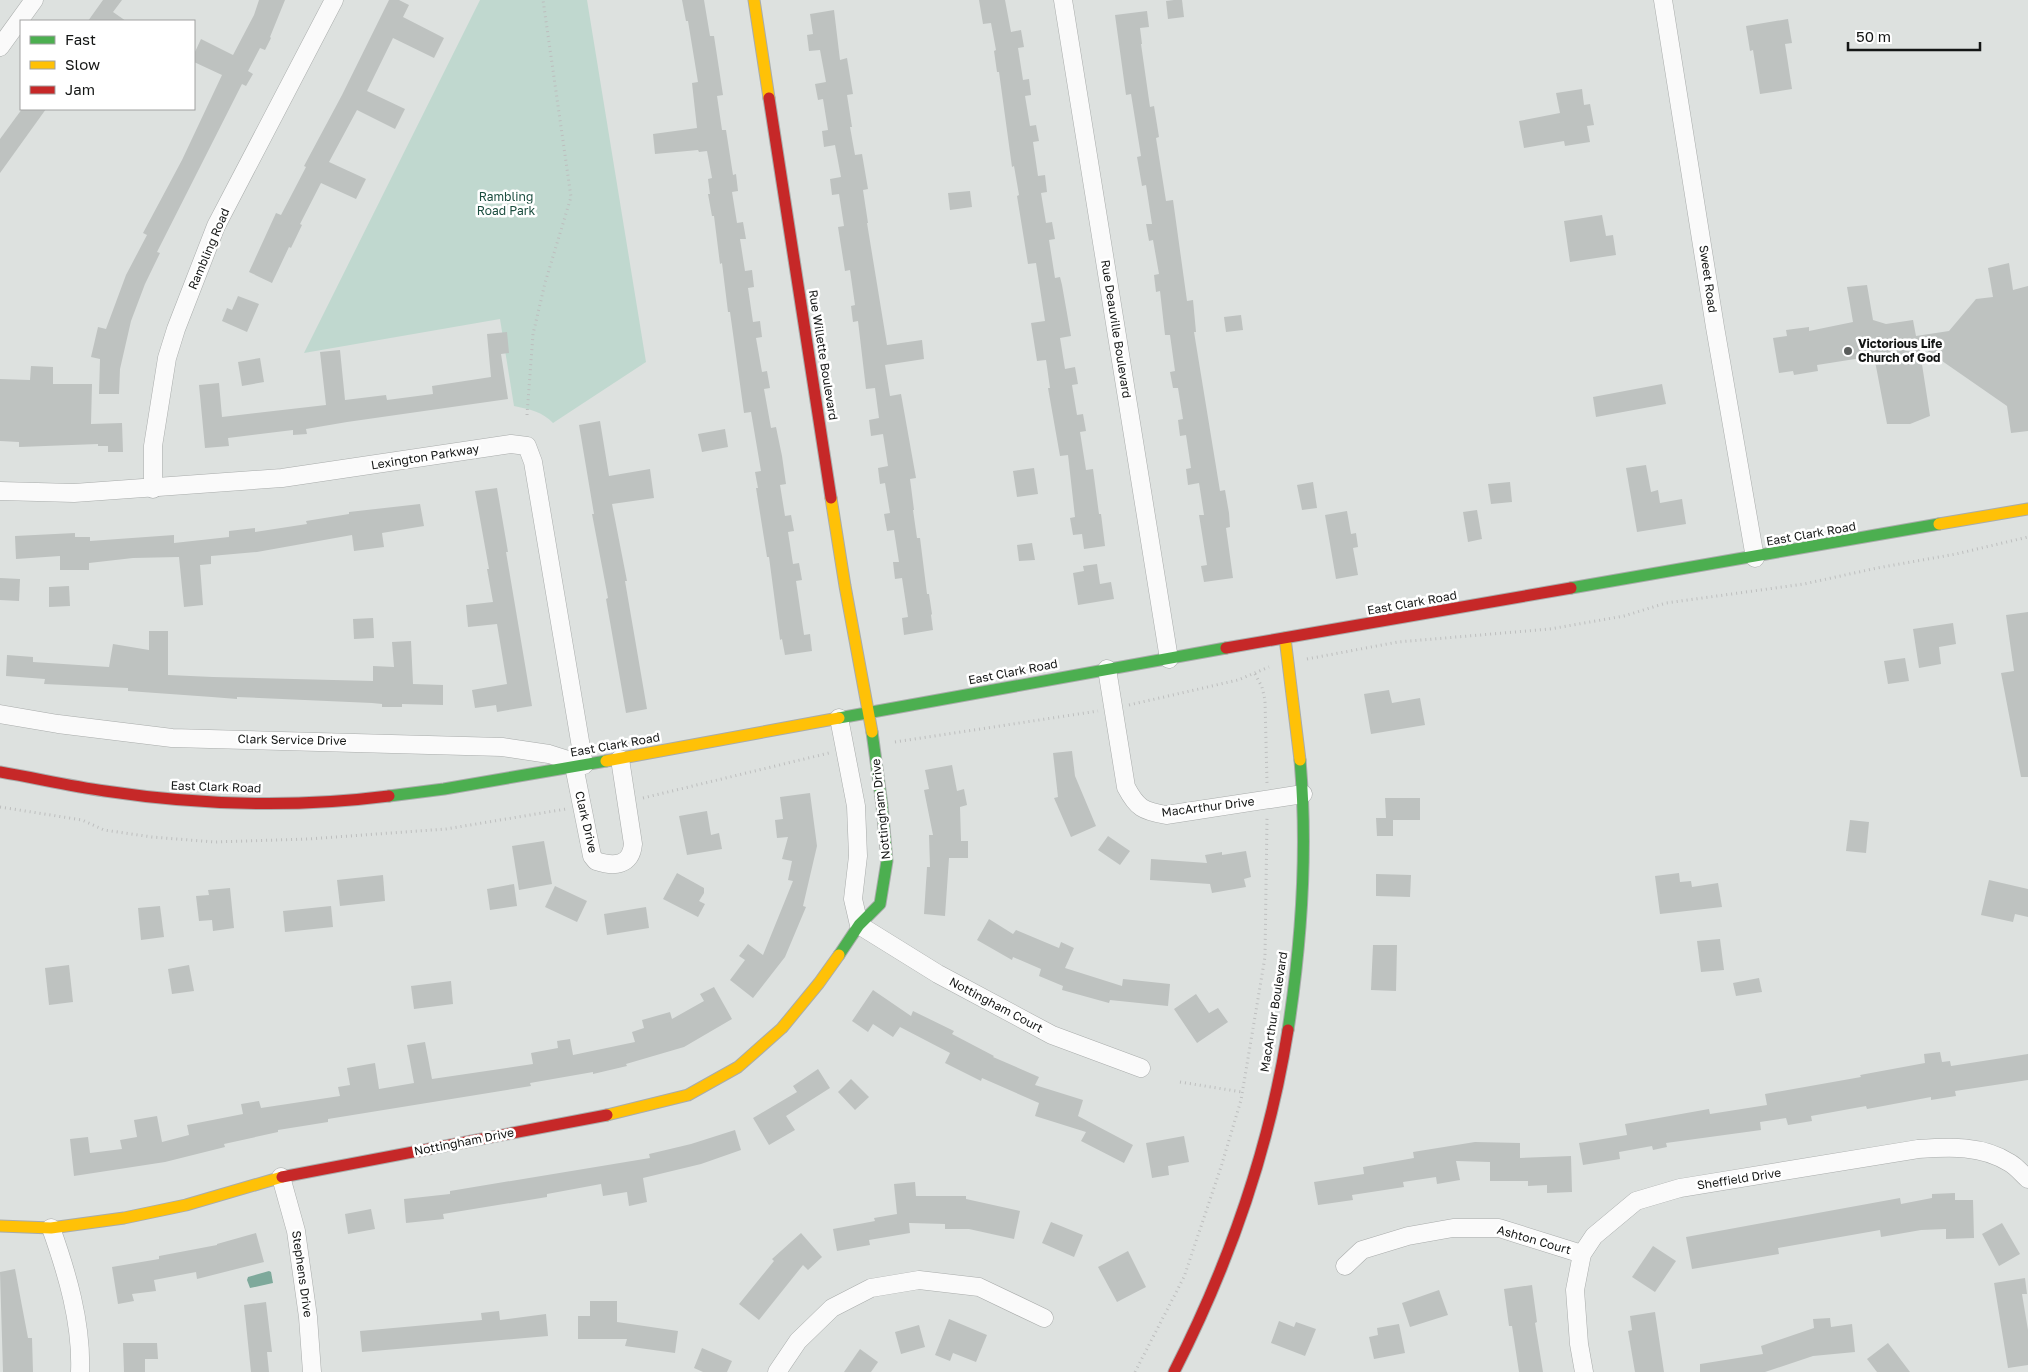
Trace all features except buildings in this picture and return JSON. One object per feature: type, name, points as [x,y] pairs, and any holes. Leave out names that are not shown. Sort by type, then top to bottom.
[{"type":"street","points":[[0,47],[34,0]]},
{"type":"street","name":"Rambling Road","points":[[153,488],[153,446],[167,358],[176,329],[216,226],[334,0]]},
{"type":"street","name":"Rue Willette Boulevard","points":[[754,0],[844,586],[868,713]]},
{"type":"street","name":"Rue Deauville Boulevard","points":[[1063,0],[1169,659]]},
{"type":"street","name":"Sweet Road","points":[[1663,0],[1715,328],[1755,558]]},
{"type":"street","name":"Lexington Parkway","points":[[0,491],[74,493],[282,478],[511,444],[527,446],[534,462],[579,766]]},
{"type":"street","name":"East Clark Road","points":[[0,772],[104,791],[170,799],[243,803],[300,803],[372,798],[444,789],[620,759],[1107,669],[1755,558],[2028,509]]},
{"type":"street","name":"MacArthur Boulevard","points":[[1174,1372],[1212,1294],[1235,1236],[1265,1139],[1291,1006],[1301,929],[1304,859],[1298,727],[1285,638]]},
{"type":"street","name":"MacArthur Drive","points":[[1107,669],[1126,787],[1135,804],[1148,812],[1166,815],[1302,794]]},
{"type":"street","name":"Nottingham Drive","points":[[0,1226],[51,1228],[124,1218],[186,1205],[282,1177],[617,1113],[688,1095],[738,1067],[782,1028],[819,983],[859,925],[880,904],[887,861],[882,805],[868,713]]},
{"type":"street","name":"Clark Service Drive","points":[[0,714],[58,724],[172,738],[502,747],[549,754],[579,766]]},
{"type":"street","name":"Nottingham Drive","points":[[839,718],[856,806],[858,856],[853,898],[859,925]]},
{"type":"street","name":"Clark Drive","points":[[579,766],[582,807],[592,856],[596,861],[609,865],[624,862],[632,853],[633,844],[620,759]]},
{"type":"street","name":"Nottingham Court","points":[[859,925],[938,974],[1052,1035],[1141,1068]]},
{"type":"street","name":"Sheffield Drive","points":[[1584,1372],[1579,1344],[1575,1290],[1582,1254],[1594,1236],[1636,1201],[1689,1187],[1918,1149],[1954,1147],[1992,1154],[2010,1163],[2028,1179]]},
{"type":"street","name":"Stephens Drive","points":[[282,1177],[296,1231],[308,1317],[312,1372]]},
{"type":"street","points":[[51,1228],[69,1283],[77,1327],[80,1372]]},
{"type":"street","name":"Ashton Court","points":[[1345,1266],[1362,1250],[1408,1236],[1452,1228],[1499,1228],[1582,1254]]},
{"type":"street","points":[[777,1372],[798,1341],[832,1308],[871,1288],[919,1280],[979,1287],[1044,1318]]},
{"type":"path","points":[[528,415],[533,334],[545,283],[571,197],[543,0]]},
{"type":"path","points":[[874,745],[1113,709],[1238,680],[1255,674],[1264,668],[1398,642],[1550,629],[1615,618],[1666,603],[1804,584],[1877,568],[1956,554],[2028,537]]},
{"type":"path","points":[[1135,1372],[1184,1277],[1221,1167],[1242,1092],[1264,957],[1267,799],[1266,700],[1255,674]]},
{"type":"path","points":[[627,803],[845,750]]},
{"type":"path","points":[[0,807],[82,820],[104,830],[152,837],[214,842],[308,840],[446,829],[582,807]]},
{"type":"path","points":[[1180,1082],[1242,1092]]},
{"type":"green space","name":"Rambling Road Park","points":[[480,0],[587,0],[646,362],[553,423],[540,414],[514,406],[500,319],[304,353]]},
{"type":"shaded area","points":[[271,1272],[273,1283],[250,1288],[247,1280],[248,1277]]},
{"type":"traffic: fast","points":[[1571,588],[1939,524]]},
{"type":"traffic: fast","points":[[839,718],[1226,648]]},
{"type":"traffic: fast","points":[[839,955],[859,925],[880,904],[887,861],[882,805],[872,732]]},
{"type":"traffic: fast","points":[[1288,1030],[1297,962],[1302,895],[1303,828],[1300,760]]},
{"type":"traffic: fast","points":[[389,796],[444,789],[606,761]]},
{"type":"traffic: slow","points":[[754,0],[769,98]]},
{"type":"traffic: slow","points":[[831,498],[872,732]]},
{"type":"traffic: slow","points":[[1939,524],[2028,509]]},
{"type":"traffic: slow","points":[[1285,638],[1300,760]]},
{"type":"traffic: slow","points":[[606,761],[839,718]]},
{"type":"traffic: slow","points":[[607,1115],[688,1095],[738,1067],[782,1028],[839,955]]},
{"type":"traffic: slow","points":[[0,1226],[51,1228],[124,1218],[186,1205],[282,1177]]},
{"type":"traffic: jam","points":[[769,98],[831,498]]},
{"type":"traffic: jam","points":[[1226,648],[1571,588]]},
{"type":"traffic: jam","points":[[0,772],[140,796],[211,802],[318,802],[389,796]]},
{"type":"traffic: jam","points":[[1174,1372],[1212,1290],[1245,1206],[1270,1119],[1288,1030]]},
{"type":"traffic: jam","points":[[282,1177],[607,1115]]},
{"type":"place","name":"Victorious Life Church of God","points":[[1848,351]]}]
